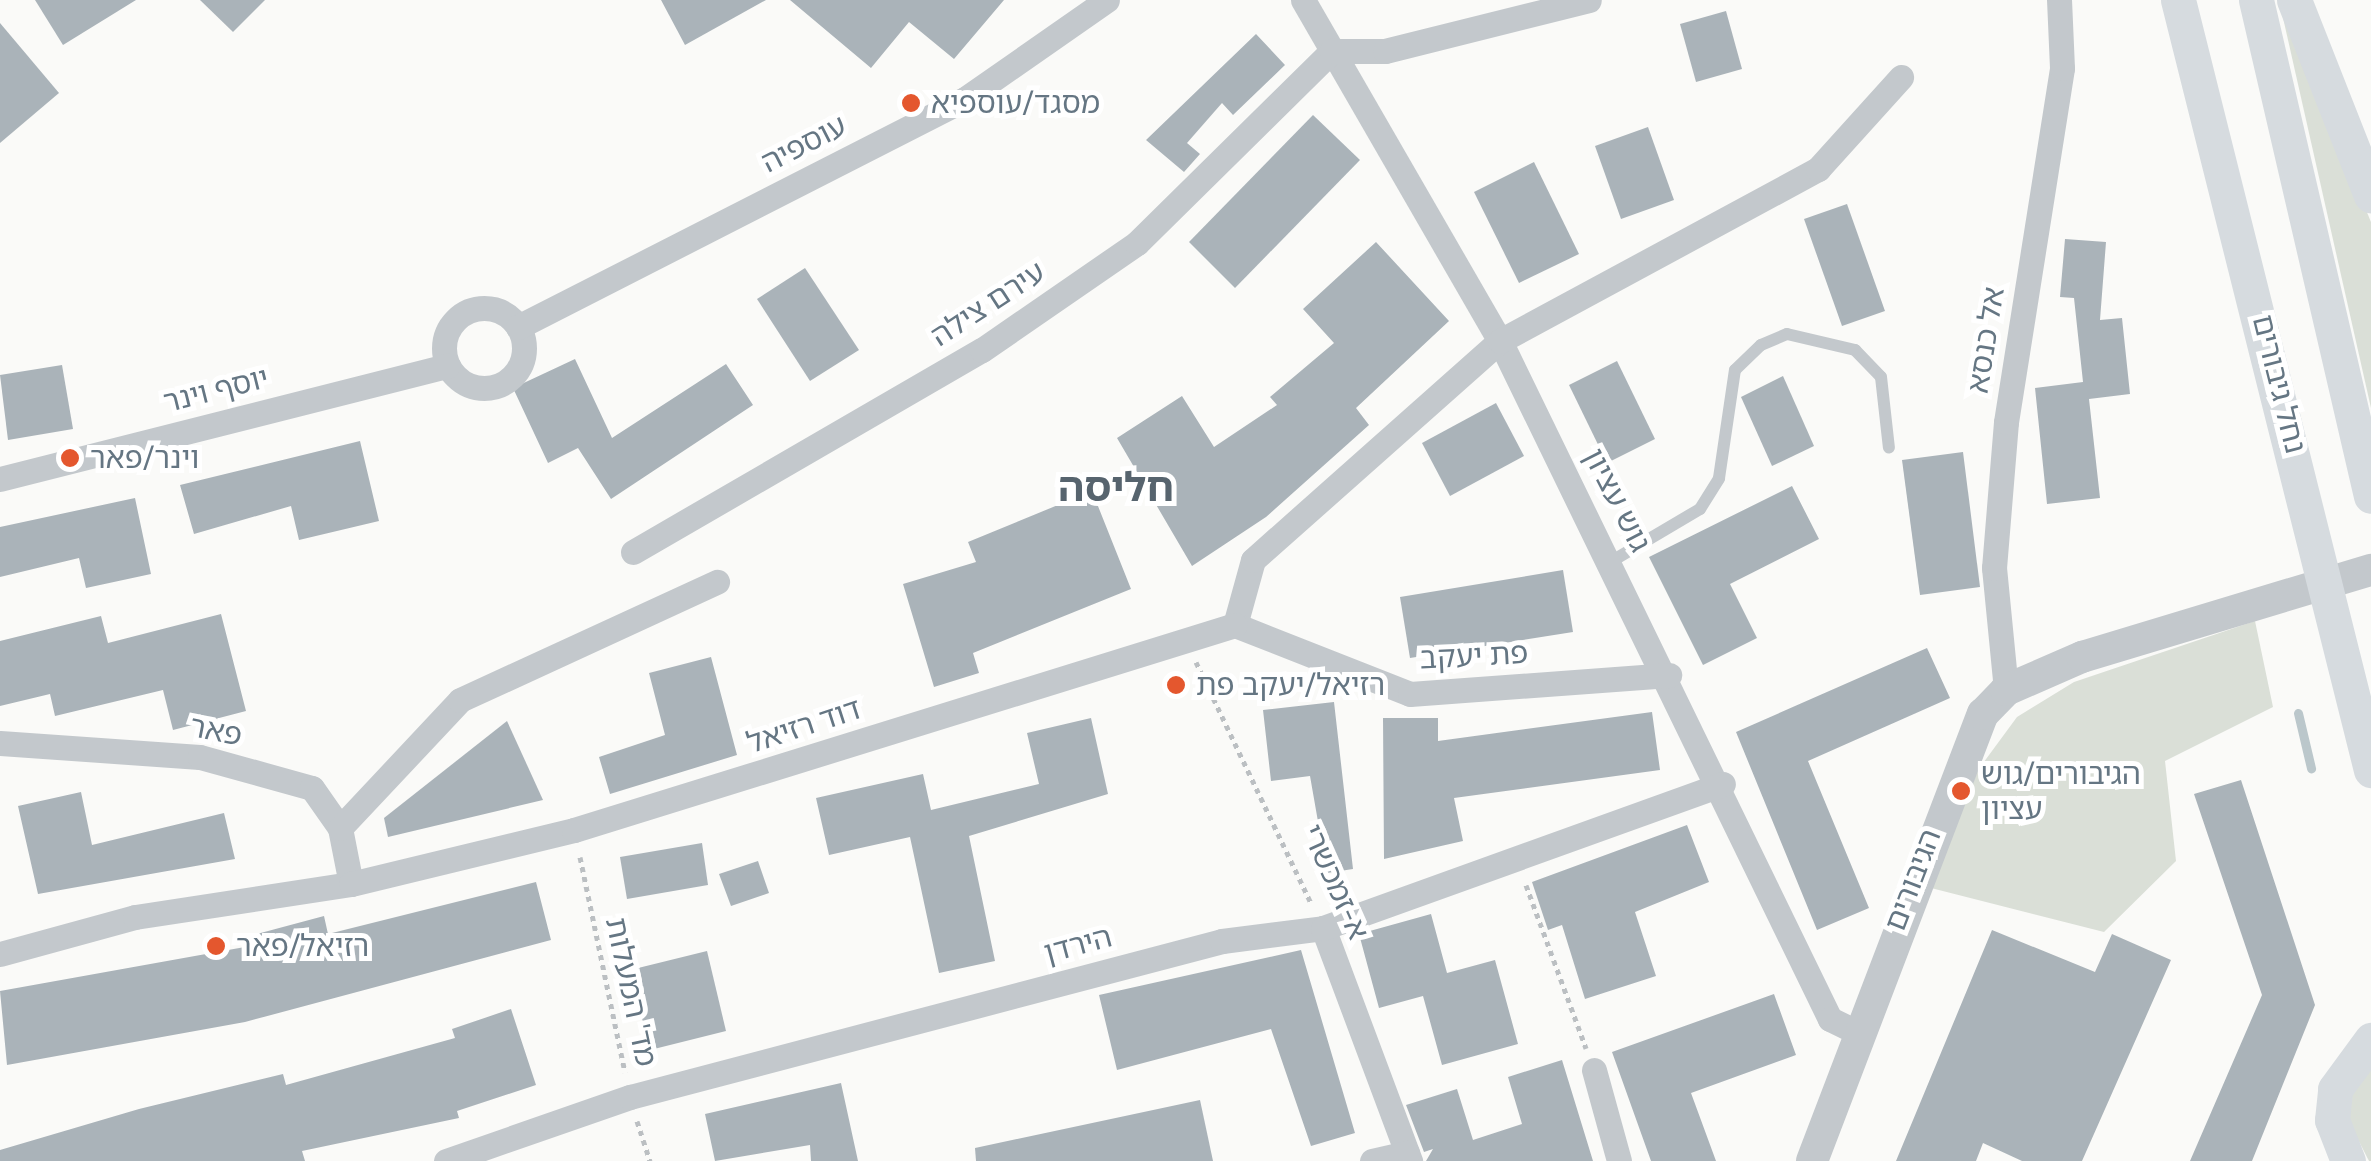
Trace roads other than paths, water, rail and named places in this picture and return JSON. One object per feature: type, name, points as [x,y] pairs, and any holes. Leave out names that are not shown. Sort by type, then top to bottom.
[{"type":"main road","name":"נחל גיבורים","points":[[2178,0],[2371,770]]},
{"type":"main road","points":[[2256,0],[2371,496]]},
{"type":"main road","points":[[2294,0],[2371,195]]},
{"type":"main road","points":[[2337,1153],[2335,1089],[2371,1040]]},
{"type":"street","name":"עוספיה","points":[[518,327],[965,99],[1107,0]]},
{"type":"street","name":"גוש עציון","points":[[1303,0],[1500,340],[1723,784],[1830,1019],[1855,1032]]},
{"type":"street","points":[[1332,50],[1386,51],[1589,0]]},
{"type":"street","name":"אל כנסא","points":[[2006,690],[1994,568],[2006,422],[2062,68],[2059,0]]},
{"type":"street","name":"עירם צילה","points":[[633,552],[982,350],[1137,243],[1332,50]]},
{"type":"street","points":[[1234,625],[1252,560],[1500,340],[1818,169],[1901,76]]},
{"type":"street","points":[[493,308],[518,327],[524,358],[508,380],[468,385],[448,366],[445,339],[468,311],[493,308]]},
{"type":"street","name":"יוסף וינר","points":[[0,479],[448,366]]},
{"type":"street","points":[[2006,690],[2082,657],[2371,570]]},
{"type":"street","points":[[340,828],[460,700],[717,582]]},
{"type":"street","name":"דוד רזיאל","points":[[0,954],[135,918],[352,884],[574,830],[1184,637],[1234,625]]},
{"type":"street","name":"פת יעקב","points":[[1234,625],[1410,694],[1669,675]]},
{"type":"street","name":"הגיבורים","points":[[1812,1161],[1855,1032],[1966,744],[2006,690]]},
{"type":"street","name":"פאר","points":[[0,743],[200,757],[312,788],[340,828],[352,884]]},
{"type":"street","name":"הירדן","points":[[446,1161],[630,1097],[1222,940],[1323,928],[1723,784]]},
{"type":"street","name":"א-זמכשרי","points":[[1323,928],[1408,1157]]},
{"type":"street","points":[[1594,1070],[1619,1161]]},
{"type":"street","points":[[1372,1161],[1408,1157]]},
{"type":"lane","points":[[1612,562],[1700,508],[1720,478],[1734,370],[1774,339],[1817,336],[1855,350],[1881,377],[1889,448]]},
{"type":"waterway","points":[[2298,713],[2311,768]]},
{"type":"place","name":"מסגד/עוספיא","points":[[911,103]]},
{"type":"place","name":"וינר/פאר","points":[[70,458]]},
{"type":"place","name":"רזיאל/יעקב פת","points":[[1176,685]]},
{"type":"place","name":"הגיבורים/גוש עציון","points":[[1961,791]]},
{"type":"place","name":"רזיאל/פאר","points":[[216,946]]},
{"type":"district","name":"חליסה","points":[[1116,487]]}]
